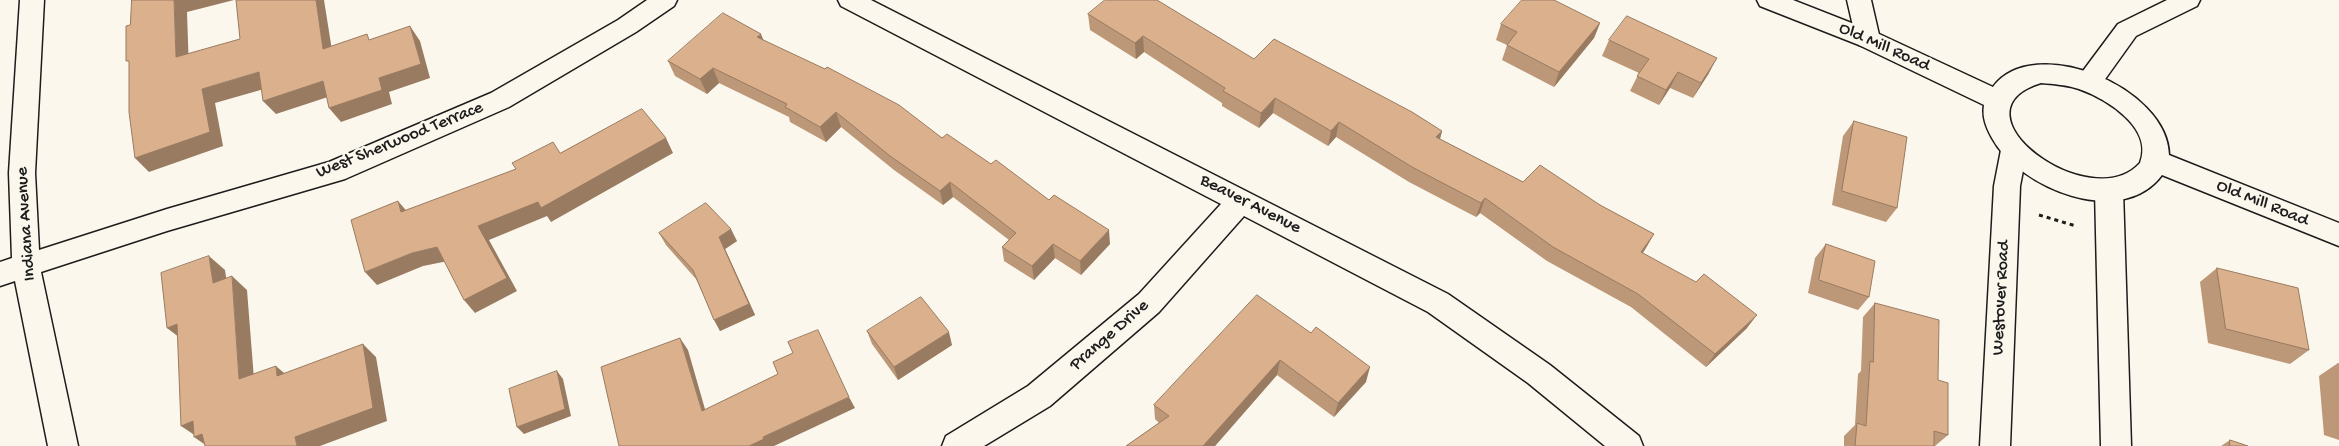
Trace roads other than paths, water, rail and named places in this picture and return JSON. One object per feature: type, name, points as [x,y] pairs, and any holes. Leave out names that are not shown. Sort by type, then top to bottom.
[{"type":"street","name":"Indiana Avenue","points":[[32,0],[22,173],[26,266],[63,446]]},
{"type":"street","name":"West Sherwood Terrace","points":[[0,274],[167,220],[336,170],[500,100],[627,26],[665,0]]},
{"type":"street","name":"Beaver Avenue","points":[[850,0],[1438,303],[1539,374],[1628,446]]},
{"type":"street","name":"Old Mill Road","points":[[1769,0],[1868,39],[1997,100]]},
{"type":"street","points":[[1859,0],[1868,39]]},
{"type":"street","points":[[2089,82],[2127,30],[2188,0]]},
{"type":"street","points":[[2049,74],[2065,75],[2089,82],[2118,96],[2141,116],[2154,139],[2156,161],[2148,176],[2132,186],[2109,190],[2084,188],[2058,180],[2033,166],[2014,150],[2001,133],[1996,115],[1997,100],[2005,86],[2020,77],[2049,74]]},
{"type":"street","name":"Westover Road","points":[[1995,446],[2007,186],[2014,150]]},
{"type":"street","name":"Old Mill Road","points":[[2156,161],[2339,235]]},
{"type":"street","points":[[2109,190],[2116,446]]},
{"type":"street","name":"Prange Drive","points":[[957,446],[1039,396],[1149,303],[1241,200]]}]
